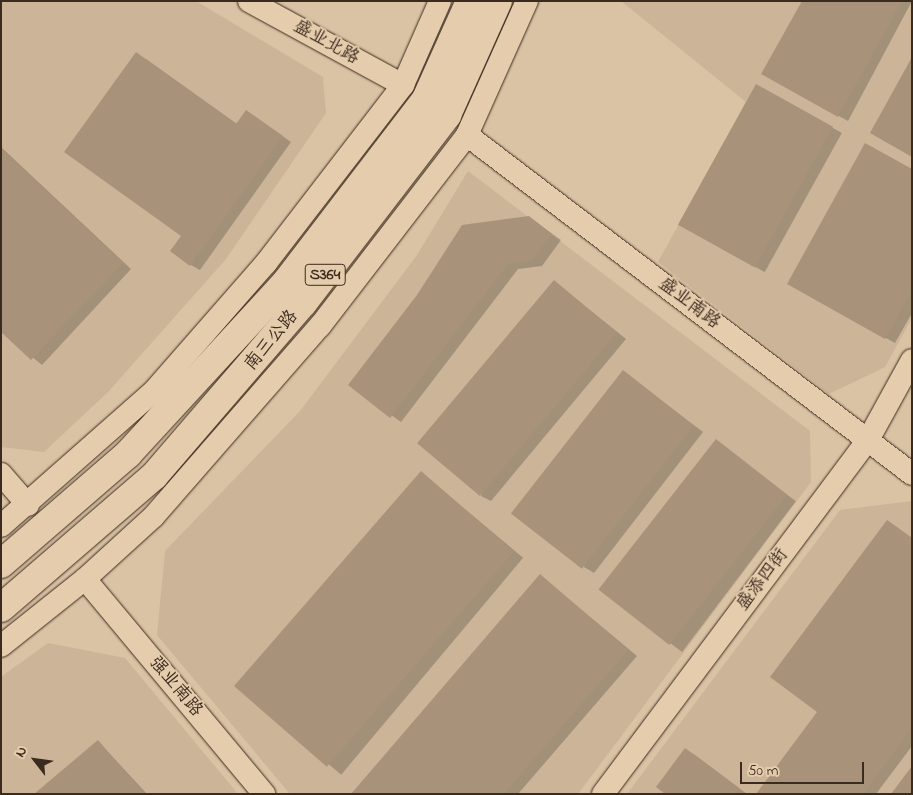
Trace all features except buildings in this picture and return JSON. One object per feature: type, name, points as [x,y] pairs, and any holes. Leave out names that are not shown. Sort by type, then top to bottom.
[{"type":"highway","name":"南三公路","points":[[1,564],[81,497],[172,410],[287,281],[426,99],[470,1]]},
{"type":"highway","name":"南三公路","points":[[1,608],[109,518],[196,432],[303,303],[447,115],[498,1]]},
{"type":"street","name":"盛业北路","points":[[250,1],[403,85]]},
{"type":"street","points":[[1,526],[28,505],[154,391],[266,263],[403,85],[440,1]]},
{"type":"street","points":[[1,646],[85,579],[217,449],[320,326],[467,135],[527,1]]},
{"type":"street","name":"盛业南路","points":[[467,135],[912,474]]},
{"type":"street","name":"盛添四街","points":[[603,794],[868,440],[912,360]]},
{"type":"street","points":[[1,474],[28,505]]},
{"type":"street","name":"强业南路","points":[[85,579],[264,794]]},
{"type":"shaded area","points":[[1,1],[196,1],[323,77],[326,113],[226,259],[109,391],[44,452],[1,447]]},
{"type":"shaded area","points":[[621,1],[912,1],[912,318],[885,367],[829,394],[658,262],[746,102]]},
{"type":"shaded area","points":[[468,171],[810,431],[811,482],[578,794],[290,794],[157,635],[165,551],[300,411],[417,255]]},
{"type":"shaded area","points":[[912,501],[912,794],[627,794],[840,510]]},
{"type":"shaded area","points":[[48,643],[125,658],[238,794],[1,794],[1,677]]}]
